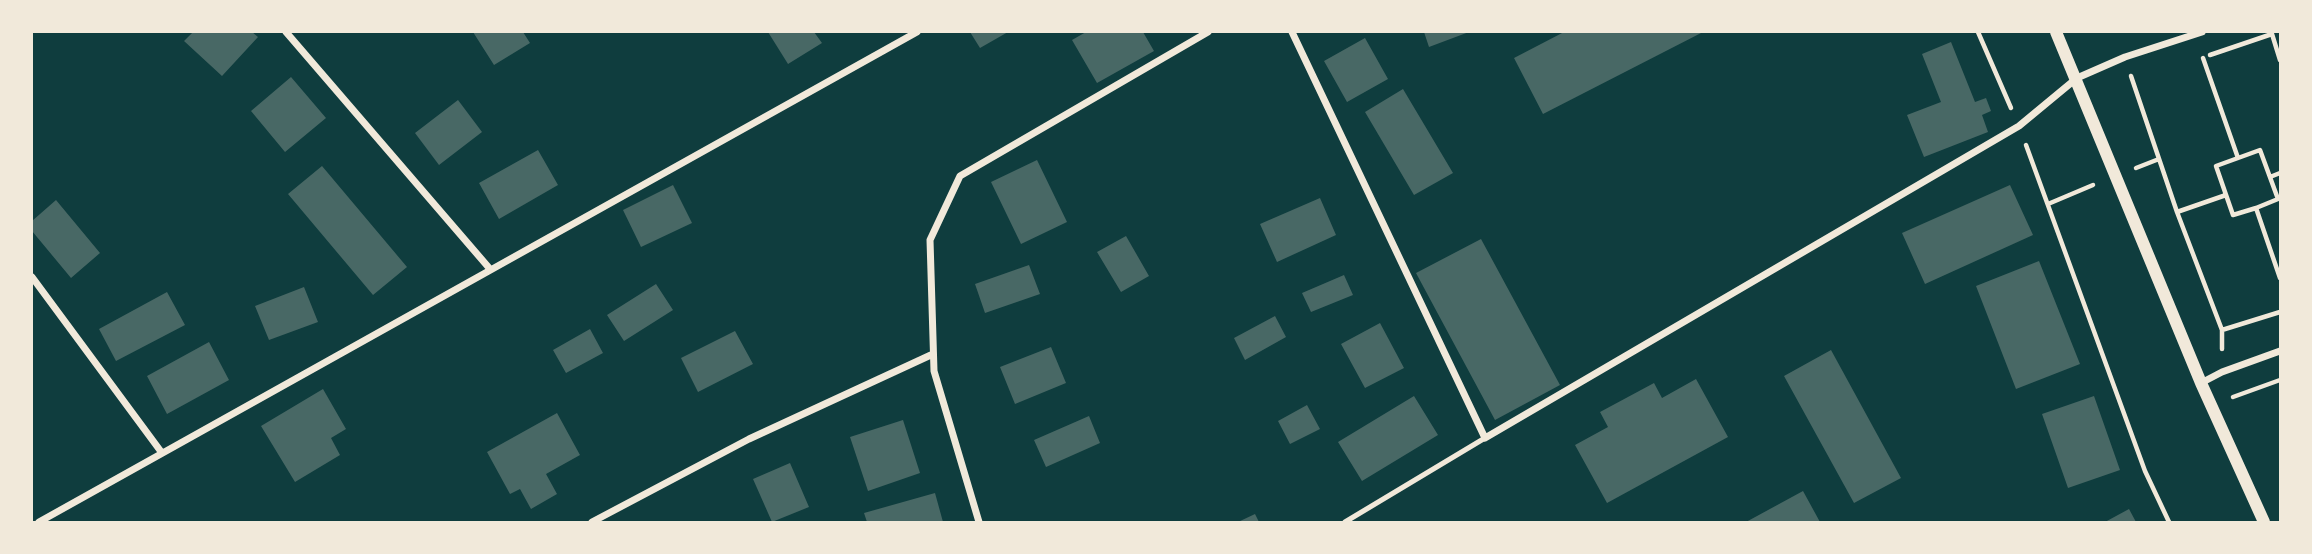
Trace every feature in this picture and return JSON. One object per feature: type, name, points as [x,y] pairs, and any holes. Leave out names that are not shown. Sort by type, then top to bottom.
[{"type":"street","points":[[286,32],[490,269]]},
{"type":"street","points":[[39,523],[917,32]]},
{"type":"street","points":[[979,523],[934,371],[930,240],[960,176],[1208,32]]},
{"type":"street","points":[[1292,32],[1485,438],[2018,127],[2077,78],[2125,57],[2202,32]]},
{"type":"street","points":[[2056,32],[2201,383],[2264,523]]},
{"type":"street","points":[[32,277],[162,453]]},
{"type":"street","points":[[2201,383],[2222,372],[2280,351]]},
{"type":"street","points":[[593,523],[749,439],[933,355]]},
{"type":"lane","points":[[1345,523],[1485,438]]},
{"type":"path","points":[[1978,32],[2018,127],[2145,471],[2169,523]]},
{"type":"path","points":[[2191,62],[2272,34],[2280,60]]},
{"type":"path","points":[[2125,57],[2177,212],[2222,330],[2222,372],[2232,398],[2280,380]]},
{"type":"path","points":[[2203,58],[2238,158]]},
{"type":"path","points":[[2133,81],[2145,77]]},
{"type":"path","points":[[2260,150],[2270,177],[2278,200],[2234,215],[2216,166],[2260,150]]},
{"type":"path","points":[[2270,177],[2280,173]]},
{"type":"path","points":[[2177,212],[2226,195]]},
{"type":"path","points":[[2256,208],[2280,278]]},
{"type":"path","points":[[2222,330],[2280,312]]},
{"type":"building","points":[[193,32],[252,32],[258,37],[222,76],[184,41]]},
{"type":"building","points":[[473,32],[523,32],[530,43],[494,65]]},
{"type":"building","points":[[768,32],[814,32],[822,43],[788,64]]},
{"type":"building","points":[[970,32],[1008,32],[980,48]]},
{"type":"building","points":[[1086,32],[1143,32],[1154,51],[1097,83],[1072,40]]},
{"type":"building","points":[[1424,32],[1469,32],[1429,47]]},
{"type":"building","points":[[1564,32],[1703,32],[1543,114],[1514,58]]},
{"type":"building","points":[[1365,38],[1388,79],[1347,102],[1324,61]]},
{"type":"building","points":[[1951,42],[1975,102],[1986,98],[1991,111],[1982,115],[1988,132],[1924,157],[1907,115],[1941,102],[1922,54]]},
{"type":"building","points":[[291,77],[326,118],[285,152],[251,111]]},
{"type":"building","points":[[1403,89],[1453,173],[1414,195],[1365,112]]},
{"type":"building","points":[[458,100],[482,132],[439,165],[415,133]]},
{"type":"building","points":[[538,150],[558,185],[499,219],[479,183]]},
{"type":"building","points":[[1037,160],[1067,222],[1021,244],[991,182]]},
{"type":"building","points":[[322,166],[407,267],[373,295],[288,194]]},
{"type":"building","points":[[673,185],[692,223],[641,247],[623,210]]},
{"type":"building","points":[[2010,185],[2033,235],[1925,284],[1902,233]]},
{"type":"building","points":[[1320,198],[1336,235],[1277,262],[1260,224]]},
{"type":"building","points":[[56,200],[100,253],[71,278],[32,231],[32,221]]},
{"type":"building","points":[[1126,236],[1149,276],[1121,292],[1097,252]]},
{"type":"building","points":[[1481,239],[1560,385],[1495,420],[1416,273]]},
{"type":"building","points":[[2039,261],[2080,364],[2016,389],[1976,286]]},
{"type":"building","points":[[1029,265],[1040,294],[985,313],[975,284]]},
{"type":"building","points":[[1344,275],[1353,295],[1311,312],[1302,293]]},
{"type":"building","points":[[656,284],[673,310],[624,341],[607,315]]},
{"type":"building","points":[[304,287],[318,322],[269,340],[255,306]]},
{"type":"building","points":[[167,292],[185,325],[116,361],[99,329]]},
{"type":"building","points":[[1275,316],[1286,337],[1245,360],[1234,338]]},
{"type":"building","points":[[1380,323],[1404,368],[1365,388],[1341,344]]},
{"type":"building","points":[[590,329],[603,353],[566,373],[553,350]]},
{"type":"building","points":[[735,331],[753,364],[698,392],[681,358]]},
{"type":"building","points":[[209,342],[229,380],[167,414],[147,376]]},
{"type":"building","points":[[1051,347],[1066,383],[1015,404],[1000,367]]},
{"type":"building","points":[[1831,350],[1901,478],[1854,503],[1784,376]]},
{"type":"building","points":[[1696,379],[1728,437],[1607,503],[1575,445],[1608,427],[1600,412],[1654,383],[1662,398]]},
{"type":"building","points":[[323,389],[346,429],[331,438],[340,455],[295,482],[261,426]]},
{"type":"building","points":[[1414,396],[1438,435],[1362,481],[1338,442]]},
{"type":"building","points":[[2094,396],[2120,470],[2068,488],[2042,414]]},
{"type":"building","points":[[1307,405],[1320,429],[1290,444],[1278,421]]},
{"type":"building","points":[[557,413],[580,455],[546,474],[557,494],[531,509],[520,489],[510,494],[487,452]]},
{"type":"building","points":[[1089,416],[1100,443],[1046,467],[1034,440]]},
{"type":"building","points":[[903,420],[920,473],[868,491],[850,437]]},
{"type":"building","points":[[790,463],[809,507],[772,522],[753,479]]},
{"type":"building","points":[[1803,491],[1820,522],[1746,522]]},
{"type":"building","points":[[935,493],[943,522],[867,522],[864,513]]},
{"type":"building","points":[[2129,509],[2136,522],[2105,522]]},
{"type":"building","points":[[1255,514],[1259,522],[1238,522]]}]
